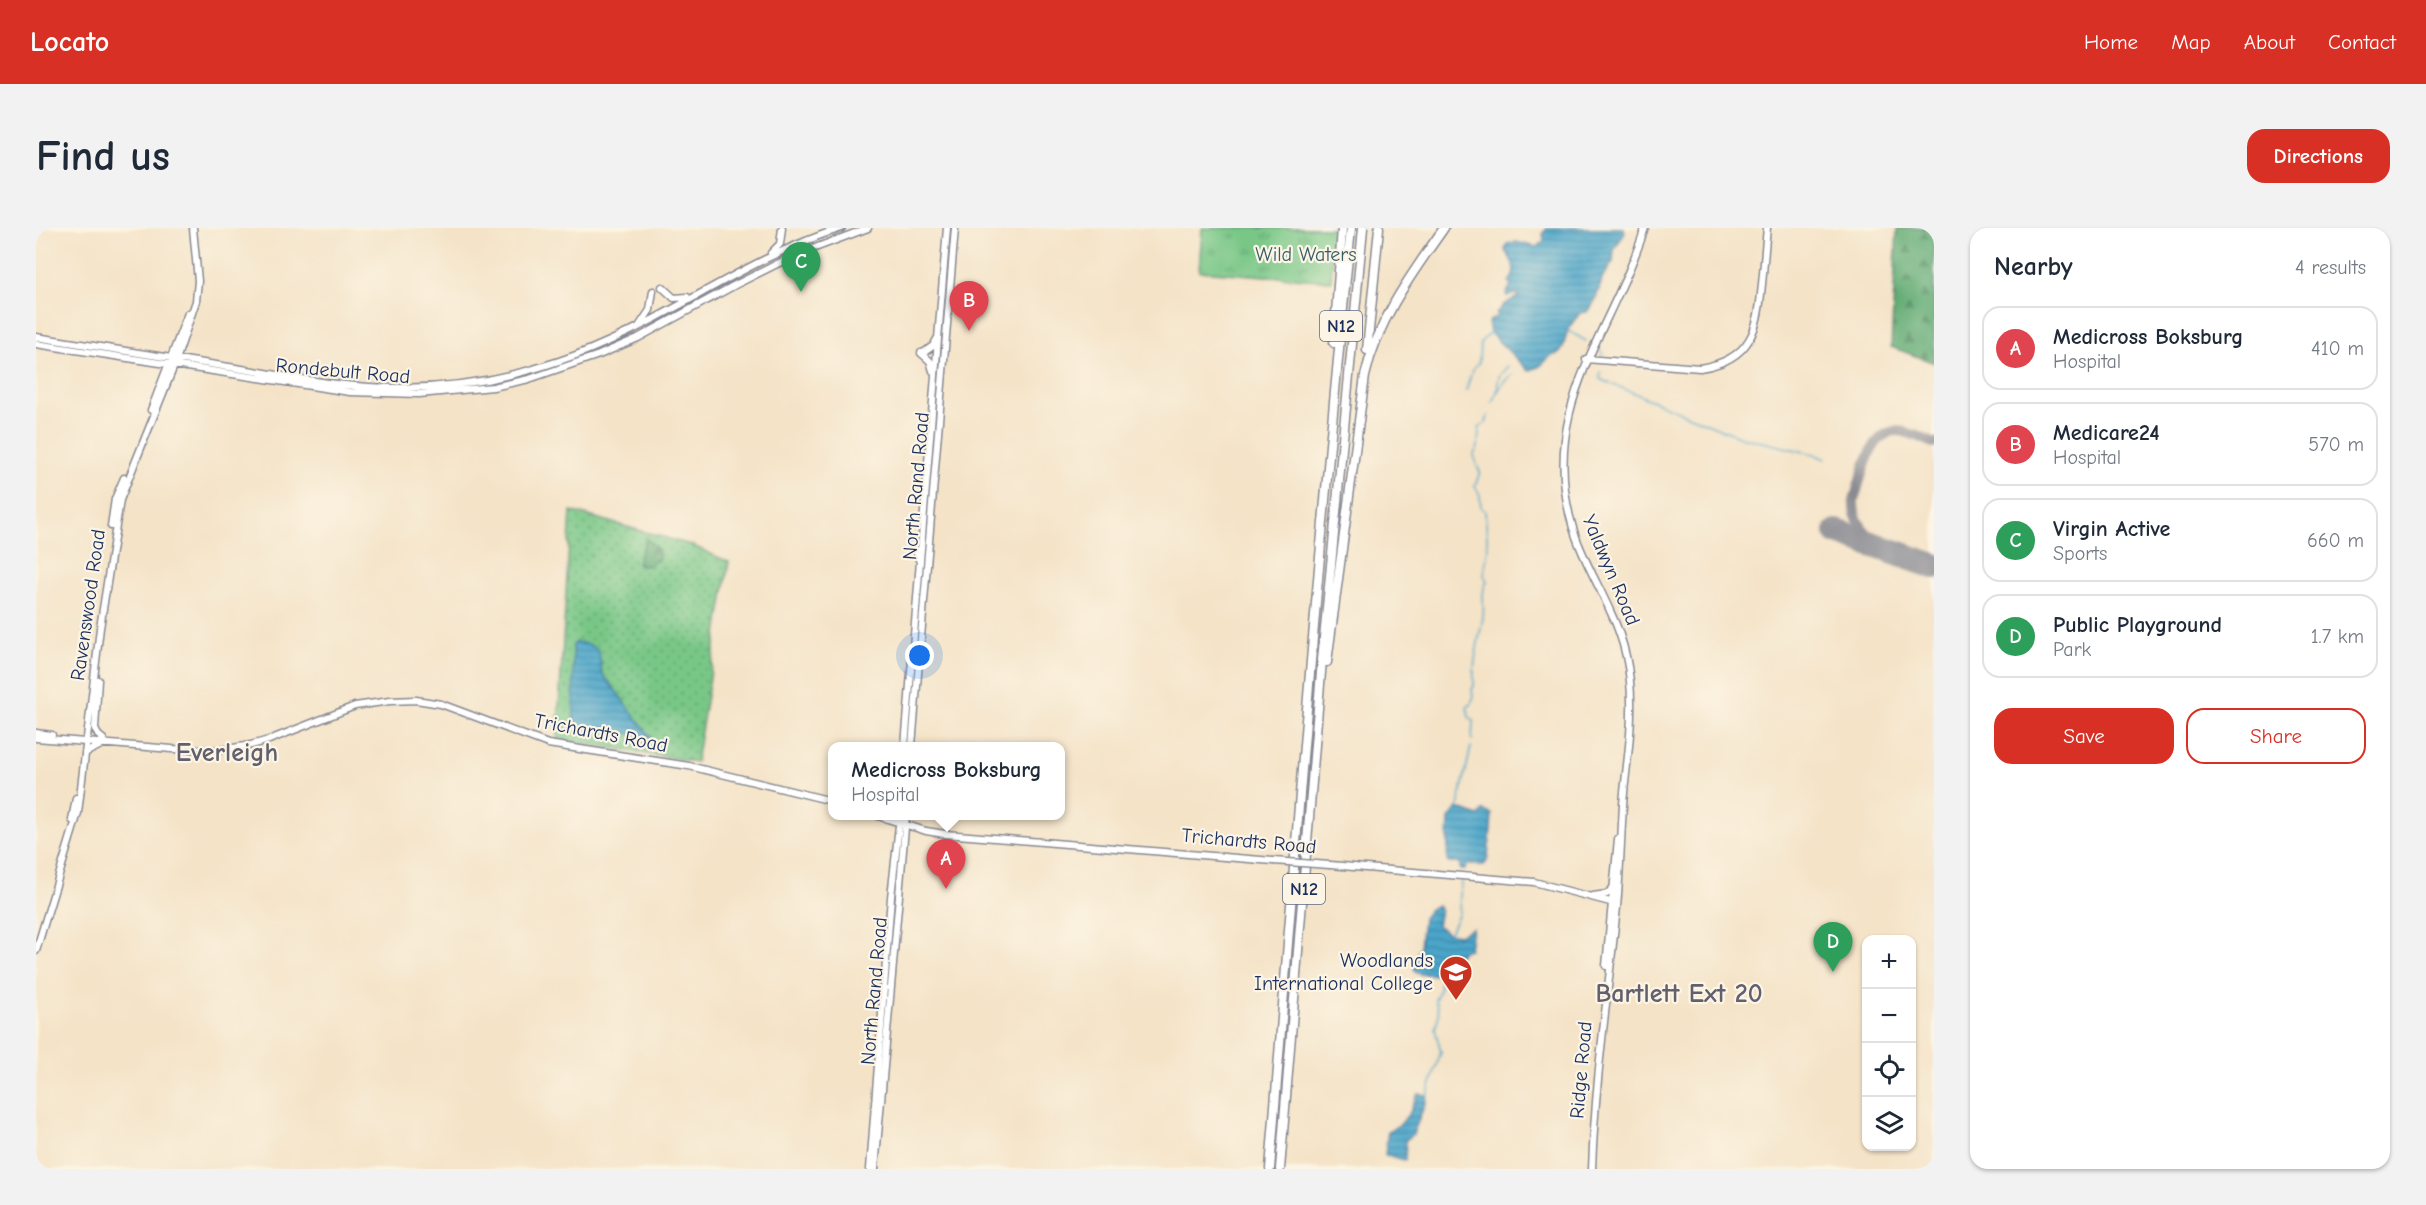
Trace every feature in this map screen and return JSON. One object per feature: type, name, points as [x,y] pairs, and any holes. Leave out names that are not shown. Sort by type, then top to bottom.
[{"type":"highway","points":[[1331,425],[1342,228]]},
{"type":"highway","name":"N12","points":[[1270,1169],[1298,806],[1331,425],[1351,228]]},
{"type":"highway","name":"N12","points":[[1280,1169],[1322,660],[1363,228]]},
{"type":"highway","points":[[1308,844],[1327,665],[1365,376],[1379,228]]},
{"type":"highway","points":[[1365,376],[1370,350],[1391,306],[1444,228]]},
{"type":"main road","name":"Ravenswood Road","points":[[93,672],[120,500],[164,379],[181,346],[196,301],[198,272],[193,228]]},
{"type":"main road","points":[[763,259],[780,244],[782,228]]},
{"type":"main road","name":"Rondebult Road","points":[[36,344],[153,363],[195,362],[369,387],[452,385],[491,379],[560,361],[638,327],[763,259],[842,228]]},
{"type":"main road","name":"Rondebult Road","points":[[36,337],[303,386],[380,394],[455,392],[530,379],[600,355],[638,338],[791,257],[868,228]]},
{"type":"main road","points":[[942,228],[945,256]]},
{"type":"main road","name":"North Rand Road","points":[[912,742],[920,563],[947,228]]},
{"type":"main road","name":"North Rand Road","points":[[906,742],[955,228]]},
{"type":"main road","name":"Yaldwyn Road","points":[[1615,903],[1632,714],[1629,678],[1618,628],[1576,538],[1563,474],[1564,442],[1570,407],[1586,359],[1629,270],[1644,228]]},
{"type":"main road","name":"Yaldwyn Road","points":[[1615,903],[1613,885],[1629,714],[1627,678],[1615,628],[1570,527],[1563,494],[1561,465],[1566,410],[1644,228]]},
{"type":"main road","points":[[1586,359],[1700,368],[1724,362],[1743,347],[1758,322],[1767,228]]},
{"type":"main road","points":[[791,257],[804,264]]},
{"type":"main road","name":"Ravenswood Road","points":[[36,940],[71,826],[85,739],[115,499],[172,362],[198,272]]},
{"type":"main road","points":[[662,287],[674,297],[681,299],[693,296]]},
{"type":"main road","points":[[638,327],[650,310],[653,291]]},
{"type":"main road","points":[[935,375],[930,361],[922,353],[933,345],[938,336]]},
{"type":"main road","points":[[181,346],[183,354],[195,362]]},
{"type":"main road","points":[[1593,348],[1596,357],[1604,361]]},
{"type":"main road","points":[[153,363],[161,368],[164,379]]},
{"type":"main road","points":[[911,545],[916,550],[920,563]]},
{"type":"main road","points":[[85,753],[104,741],[95,729],[97,652]]},
{"type":"main road","name":"Trichardts Road","points":[[36,736],[172,749],[221,750],[251,745],[287,734],[367,704],[404,700],[430,702],[465,712],[548,744],[688,766],[828,800]]},
{"type":"main road","name":"Ravenswood Road","points":[[36,951],[78,813],[85,739]]},
{"type":"main road","name":"North Rand Road","points":[[870,1169],[890,907],[901,821]]},
{"type":"main road","name":"North Rand Road","points":[[875,1169],[901,821]]},
{"type":"main road","name":"Trichardts Road","points":[[901,821],[945,834],[1534,882],[1615,903]]},
{"type":"main road","points":[[1590,896],[1607,894],[1613,885]]},
{"type":"main road","points":[[1601,900],[1607,908],[1610,924]]},
{"type":"main road","name":"Ridge Road","points":[[1590,1169],[1610,924],[1615,903]]},
{"type":"main road","name":"Ridge Road","points":[[1590,1169],[1615,903]]},
{"type":"green space","name":"Wild Waters","points":[[1202,228],[1335,228],[1331,281],[1199,271]]},
{"type":"green space","points":[[1897,228],[1934,228],[1934,363],[1891,347]]},
{"type":"green space","points":[[571,511],[691,545],[729,562],[696,762],[557,739]]},
{"type":"green space","points":[[646,539],[659,550],[659,558],[648,566],[637,564]]},
{"type":"water","points":[[1547,228],[1624,228],[1625,232],[1614,250],[1613,262],[1603,277],[1596,298],[1587,312],[1580,313],[1568,329],[1559,354],[1552,355],[1540,366],[1529,371],[1490,333],[1488,322],[1497,316],[1496,314],[1503,305],[1519,296],[1517,294],[1507,296],[1506,294],[1511,285],[1509,282],[1514,269],[1505,250],[1507,244],[1516,242],[1537,247],[1544,241],[1543,233]]},
{"type":"water","points":[[576,642],[590,645],[599,651],[602,673],[651,737],[579,725],[574,721],[573,646]]},
{"type":"water","points":[[1457,808],[1479,816],[1483,811],[1492,814],[1488,855],[1484,865],[1467,865],[1465,870],[1460,870],[1460,863],[1447,861],[1449,819]]},
{"type":"water","points":[[1437,905],[1440,910],[1437,925],[1447,933],[1459,935],[1472,928],[1469,949],[1461,951],[1453,966],[1444,975],[1420,974],[1415,972],[1413,963],[1420,947],[1423,918],[1430,909]]},
{"type":"water","points":[[1418,1094],[1426,1095],[1426,1101],[1413,1134],[1406,1140],[1405,1160],[1385,1155],[1388,1131],[1400,1125],[1410,1112]]},
{"type":"waterway","points":[[1567,330],[1586,341]]},
{"type":"waterway","points":[[1466,391],[1472,371],[1479,362],[1480,343],[1490,332]]},
{"type":"waterway","points":[[1595,347],[1602,352],[1602,355]]},
{"type":"waterway","points":[[1492,402],[1497,392],[1499,376],[1508,366]]},
{"type":"waterway","points":[[1601,372],[1600,379],[1741,437],[1814,454],[1825,459]]},
{"type":"waterway","points":[[1498,391],[1504,381],[1513,374]]},
{"type":"waterway","points":[[1472,740],[1473,720],[1469,717],[1467,706],[1471,705],[1473,698],[1475,660],[1487,581],[1484,575],[1488,549],[1485,511],[1481,508],[1480,496],[1475,486],[1480,472],[1473,456],[1478,447],[1479,428],[1486,423],[1488,415]]},
{"type":"waterway","points":[[1458,807],[1471,747]]},
{"type":"waterway","points":[[1449,935],[1459,913],[1461,881]]},
{"type":"waterway","points":[[1426,1099],[1441,1052],[1435,1029],[1439,1014],[1435,1000],[1440,987],[1440,975]]},
{"type":"taxiway","points":[[1890,550],[1864,530],[1854,509],[1854,500],[1868,458],[1873,447],[1888,433],[1902,431],[1934,443]]},
{"type":"runway","points":[[1837,532],[1934,566]]},
{"type":"place","name":"Virgin Active","points":[[801,292]]},
{"type":"place","name":"Medicare24","points":[[969,331]]},
{"type":"place","name":"Medicross Boksburg","points":[[946,889]]},
{"type":"place","name":"Public Playground","points":[[1833,972]]},
{"type":"place","name":"Woodlands International College","points":[[1456,1001]]},
{"type":"district","name":"Everleigh","points":[[227,753]]},
{"type":"district","name":"Bartlett Ext 20","points":[[1679,994]]}]
